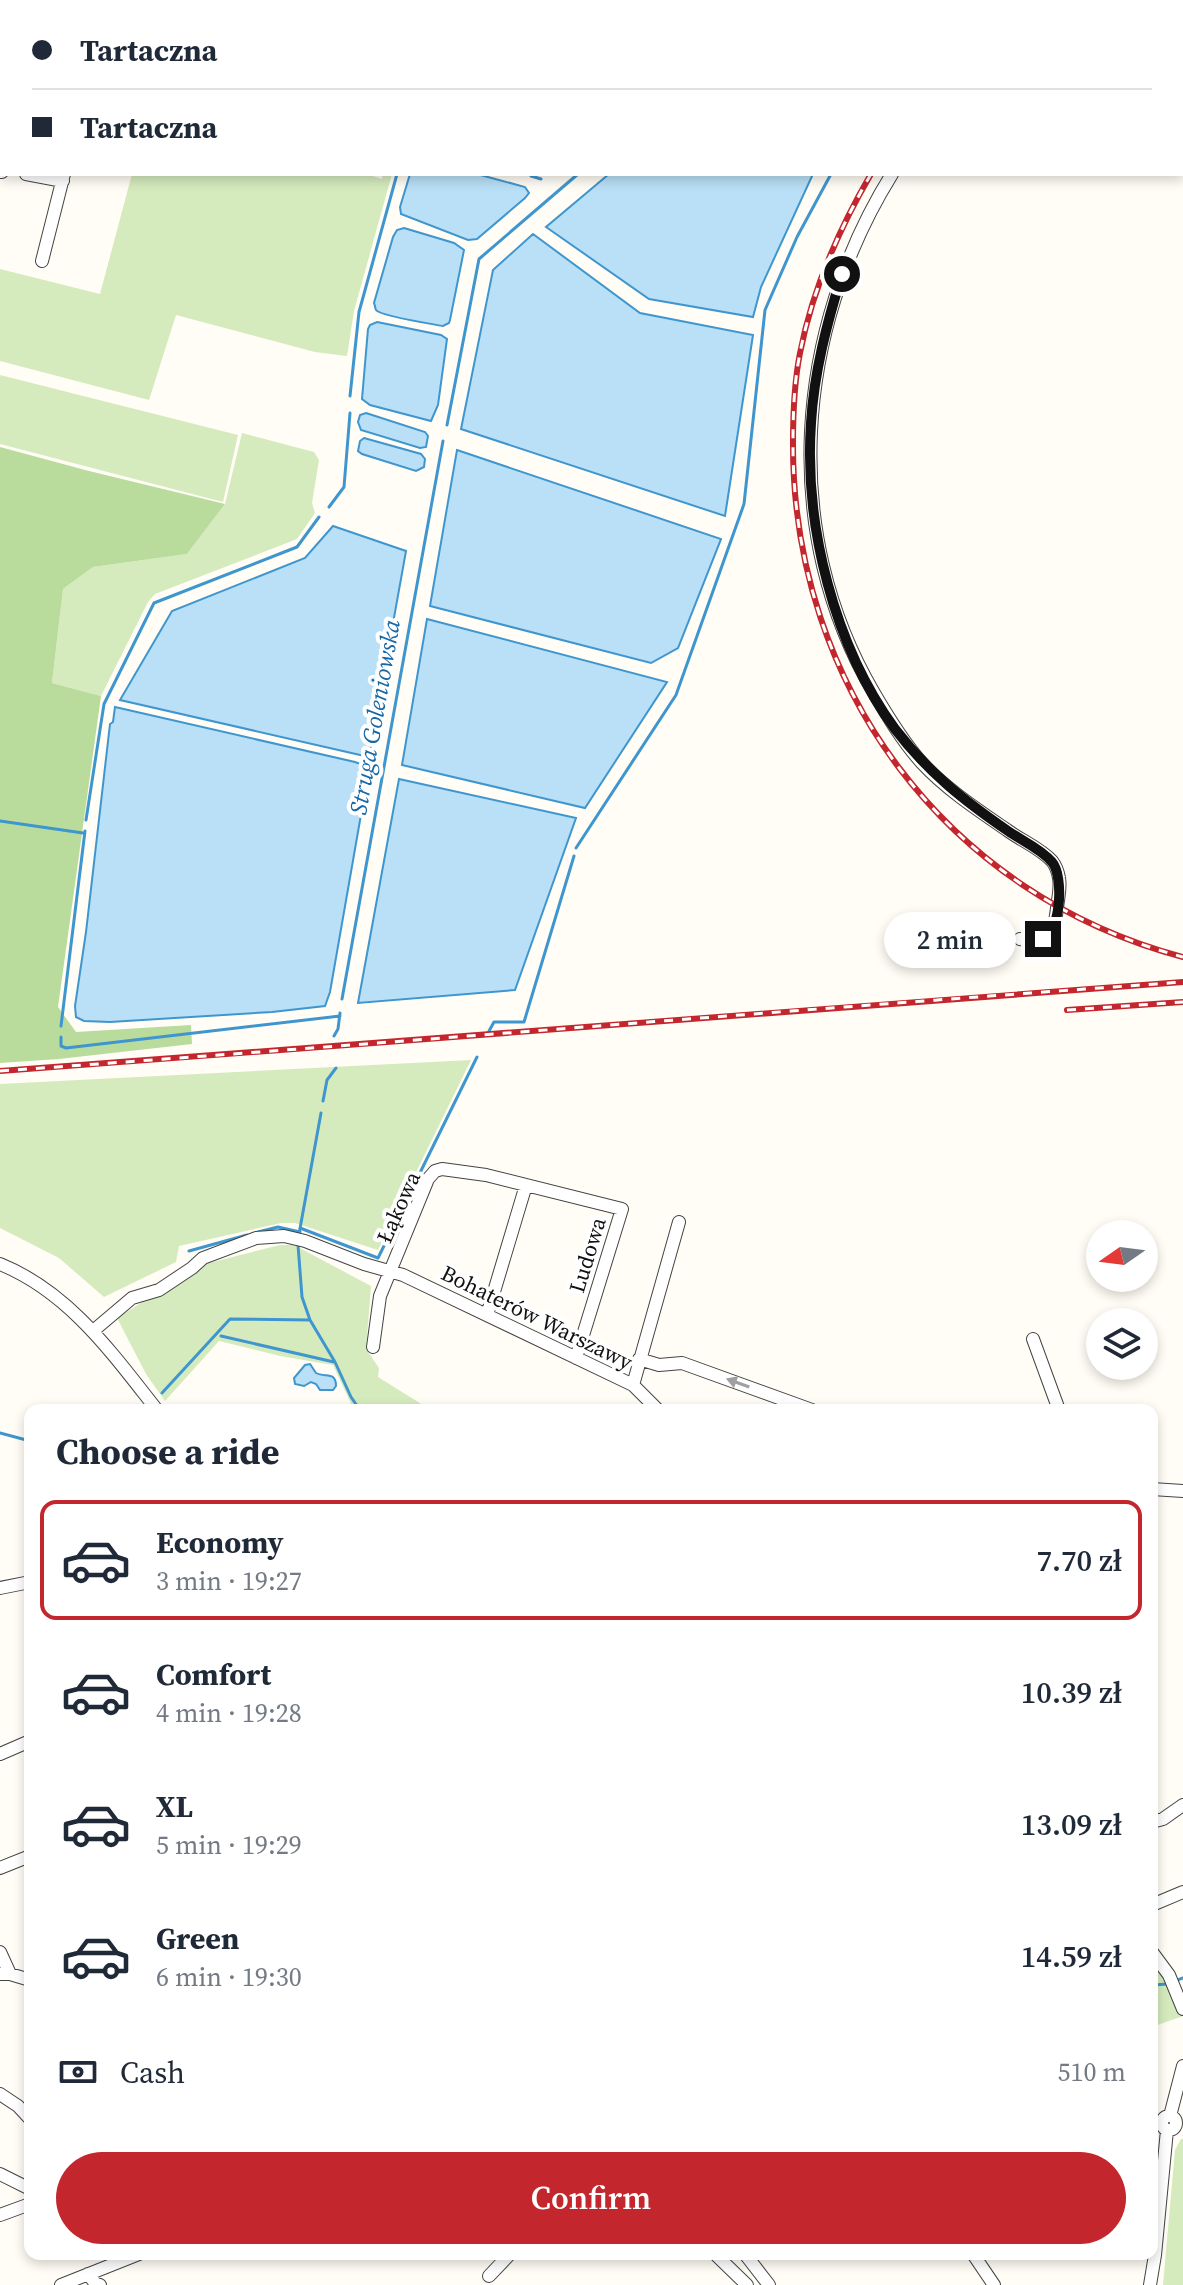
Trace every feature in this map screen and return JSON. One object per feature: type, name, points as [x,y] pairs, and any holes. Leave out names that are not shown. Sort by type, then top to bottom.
[{"type":"street","points":[[891,176],[858,235],[825,330],[811,423],[813,506],[832,597],[846,636],[893,726],[922,763],[953,791],[1044,854],[1057,869],[1059,889],[1051,934],[1043,939],[1020,939]]},
{"type":"street","points":[[42,261],[64,178]]},
{"type":"street","name":"Łąkowa","points":[[373,1347],[380,1296],[428,1179],[435,1171],[450,1169],[526,1185]]},
{"type":"street","points":[[487,1315],[526,1185]]},
{"type":"street","name":"Ludowa","points":[[526,1185],[622,1209],[576,1358]]},
{"type":"street","points":[[633,1385],[679,1222]]},
{"type":"street","name":"Bohaterów Warszawy","points":[[93,1331],[132,1298],[159,1290],[203,1258],[256,1238],[284,1236],[392,1271],[633,1385],[652,1404]]},
{"type":"street","points":[[0,1264],[59,1298],[93,1331],[152,1404]]},
{"type":"street","points":[[1033,1339],[1057,1404]]},
{"type":"street","points":[[639,1359],[659,1365],[682,1363],[792,1404]]},
{"type":"street","points":[[1158,1489],[1183,1491]]},
{"type":"street","points":[[0,1588],[24,1583]]},
{"type":"street","points":[[0,1754],[24,1744]]},
{"type":"street","points":[[1158,1820],[1183,1805]]},
{"type":"street","points":[[0,1868],[24,1858]]},
{"type":"street","points":[[1158,1902],[1183,1892]]},
{"type":"street","points":[[0,1952],[5,1974]]},
{"type":"street","points":[[1158,1960],[1169,1975],[1183,2009]]},
{"type":"street","points":[[1158,2237],[1183,2066]]},
{"type":"street","points":[[0,2094],[24,2112]]},
{"type":"street","points":[[0,2174],[24,2186]]},
{"type":"street","points":[[0,2215],[24,2206]]},
{"type":"street","points":[[61,2285],[124,2260]]},
{"type":"street","points":[[489,2276],[504,2260]]},
{"type":"street","points":[[721,2260],[747,2285]]},
{"type":"street","points":[[749,2260],[764,2284]]},
{"type":"street","points":[[977,2260],[994,2285]]},
{"type":"street","points":[[1150,2285],[1154,2260]]},
{"type":"street","points":[[88,2274],[100,2285]]},
{"type":"green space","points":[[131,176],[372,176],[382,179],[383,176],[391,176],[354,311],[347,356],[315,352],[176,315],[149,400],[0,361],[0,269],[100,294]]},
{"type":"green space","points":[[0,375],[238,435],[223,502],[0,444]]},
{"type":"green space","points":[[242,433],[314,452],[319,460],[312,503],[315,513],[297,539],[155,594],[148,602],[101,696],[52,683],[63,589],[93,567],[187,554],[225,504]]},
{"type":"green space","points":[[0,447],[225,504],[187,554],[93,567],[63,589],[52,683],[101,696],[58,1007],[76,1032],[191,1025],[192,1044],[0,1063]]},
{"type":"green space","points":[[471,1060],[378,1250],[295,1223],[281,1223],[179,1246],[176,1262],[104,1297],[59,1258],[0,1228],[0,1084]]},
{"type":"green space","points":[[280,1245],[294,1245],[371,1286],[366,1349],[379,1368],[378,1377],[421,1404],[351,1404],[333,1365],[219,1341],[165,1401],[146,1374],[117,1318],[201,1265]]},
{"type":"green space","points":[[1158,1972],[1171,1989],[1183,2016],[1158,2025]]},
{"type":"green space","points":[[1181,2139],[1183,2285],[1163,2285],[1175,2150]]},
{"type":"water","points":[[409,176],[484,176],[525,187],[529,193],[477,239],[468,240],[401,214],[400,207]]},
{"type":"water","points":[[607,176],[812,176],[761,287],[753,317],[649,299],[546,227]]},
{"type":"water","points":[[404,228],[454,243],[464,250],[450,320],[443,326],[396,317],[376,309],[374,303],[393,237],[397,230]]},
{"type":"water","points":[[533,234],[640,313],[753,335],[725,516],[461,429],[493,270]]},
{"type":"water","points":[[377,322],[441,335],[447,339],[438,405],[431,421],[370,405],[362,399],[368,329]]},
{"type":"water","points":[[366,413],[425,432],[428,436],[426,447],[420,448],[361,430],[358,422],[360,415]]},
{"type":"water","points":[[364,438],[421,454],[425,459],[424,467],[416,471],[362,454],[358,451]]},
{"type":"water","points":[[457,450],[721,539],[678,648],[651,663],[430,606]]},
{"type":"water","points":[[333,526],[406,551],[369,757],[120,700],[172,611],[305,558]]},
{"type":"water","points":[[427,619],[667,682],[585,808],[402,765]]},
{"type":"water","points":[[115,707],[355,762],[369,769],[325,1006],[110,1022],[84,1021],[76,1017],[110,724]]},
{"type":"water","points":[[399,779],[576,818],[515,990],[358,1003]]},
{"type":"water","points":[[310,1364],[316,1373],[334,1378],[336,1386],[333,1390],[320,1390],[311,1382],[304,1386],[295,1384],[294,1378],[305,1365]]},
{"type":"waterway","points":[[350,396],[359,312],[396,176]]},
{"type":"waterway","points":[[531,176],[541,179]]},
{"type":"waterway","name":"Struga Goleniowska","points":[[447,425],[479,259],[576,176]]},
{"type":"waterway","points":[[576,848],[676,695],[744,504],[765,310],[797,237],[830,176]]},
{"type":"waterway","points":[[329,507],[344,487],[350,413]]},
{"type":"waterway","name":"Struga Goleniowska","points":[[342,999],[443,441]]},
{"type":"waterway","points":[[86,820],[104,704],[154,603],[297,547],[319,517]]},
{"type":"waterway","points":[[0,821],[83,833]]},
{"type":"waterway","points":[[61,1026],[85,831]]},
{"type":"waterway","points":[[489,1031],[494,1022],[524,1022],[574,856]]},
{"type":"waterway","name":"Struga Goleniowska","points":[[334,1036],[340,1013]]},
{"type":"waterway","points":[[61,1037],[61,1046],[66,1048],[340,1016]]},
{"type":"waterway","points":[[300,1228],[378,1258],[477,1057]]},
{"type":"waterway","name":"Struga Goleniowska","points":[[323,1101],[327,1080],[336,1068]]},
{"type":"waterway","name":"Struga Goleniowska","points":[[299,1234],[321,1113]]},
{"type":"waterway","points":[[258,1232],[278,1227],[300,1232]]},
{"type":"waterway","points":[[189,1251],[247,1235]]},
{"type":"waterway","name":"Struga Goleniowska","points":[[298,1245],[302,1297],[310,1320],[356,1404]]},
{"type":"waterway","points":[[162,1393],[230,1319],[310,1320]]},
{"type":"waterway","points":[[221,1336],[334,1362]]},
{"type":"waterway","points":[[0,1433],[24,1439]]},
{"type":"waterway","name":"Struga Goleniowska","points":[[1175,1981],[1183,1978]]},
{"type":"waterway","name":"Struga Goleniowska","points":[[1158,1985],[1168,1984]]},
{"type":"railway","points":[[870,176],[848,216],[819,284],[805,330],[796,376],[793,443],[800,532],[820,617],[854,696],[899,768],[956,831],[1022,885],[1098,927],[1183,957]]},
{"type":"railway","points":[[0,1071],[1183,982]]},
{"type":"railway","points":[[1067,1010],[1183,1002]]},
{"type":"route","points":[[842,274],[825,330],[811,423],[813,506],[832,597],[851,649],[868,683],[893,726],[922,763],[953,791],[1044,854],[1057,869],[1060,882],[1055,922],[1051,934],[1043,939]]}]
